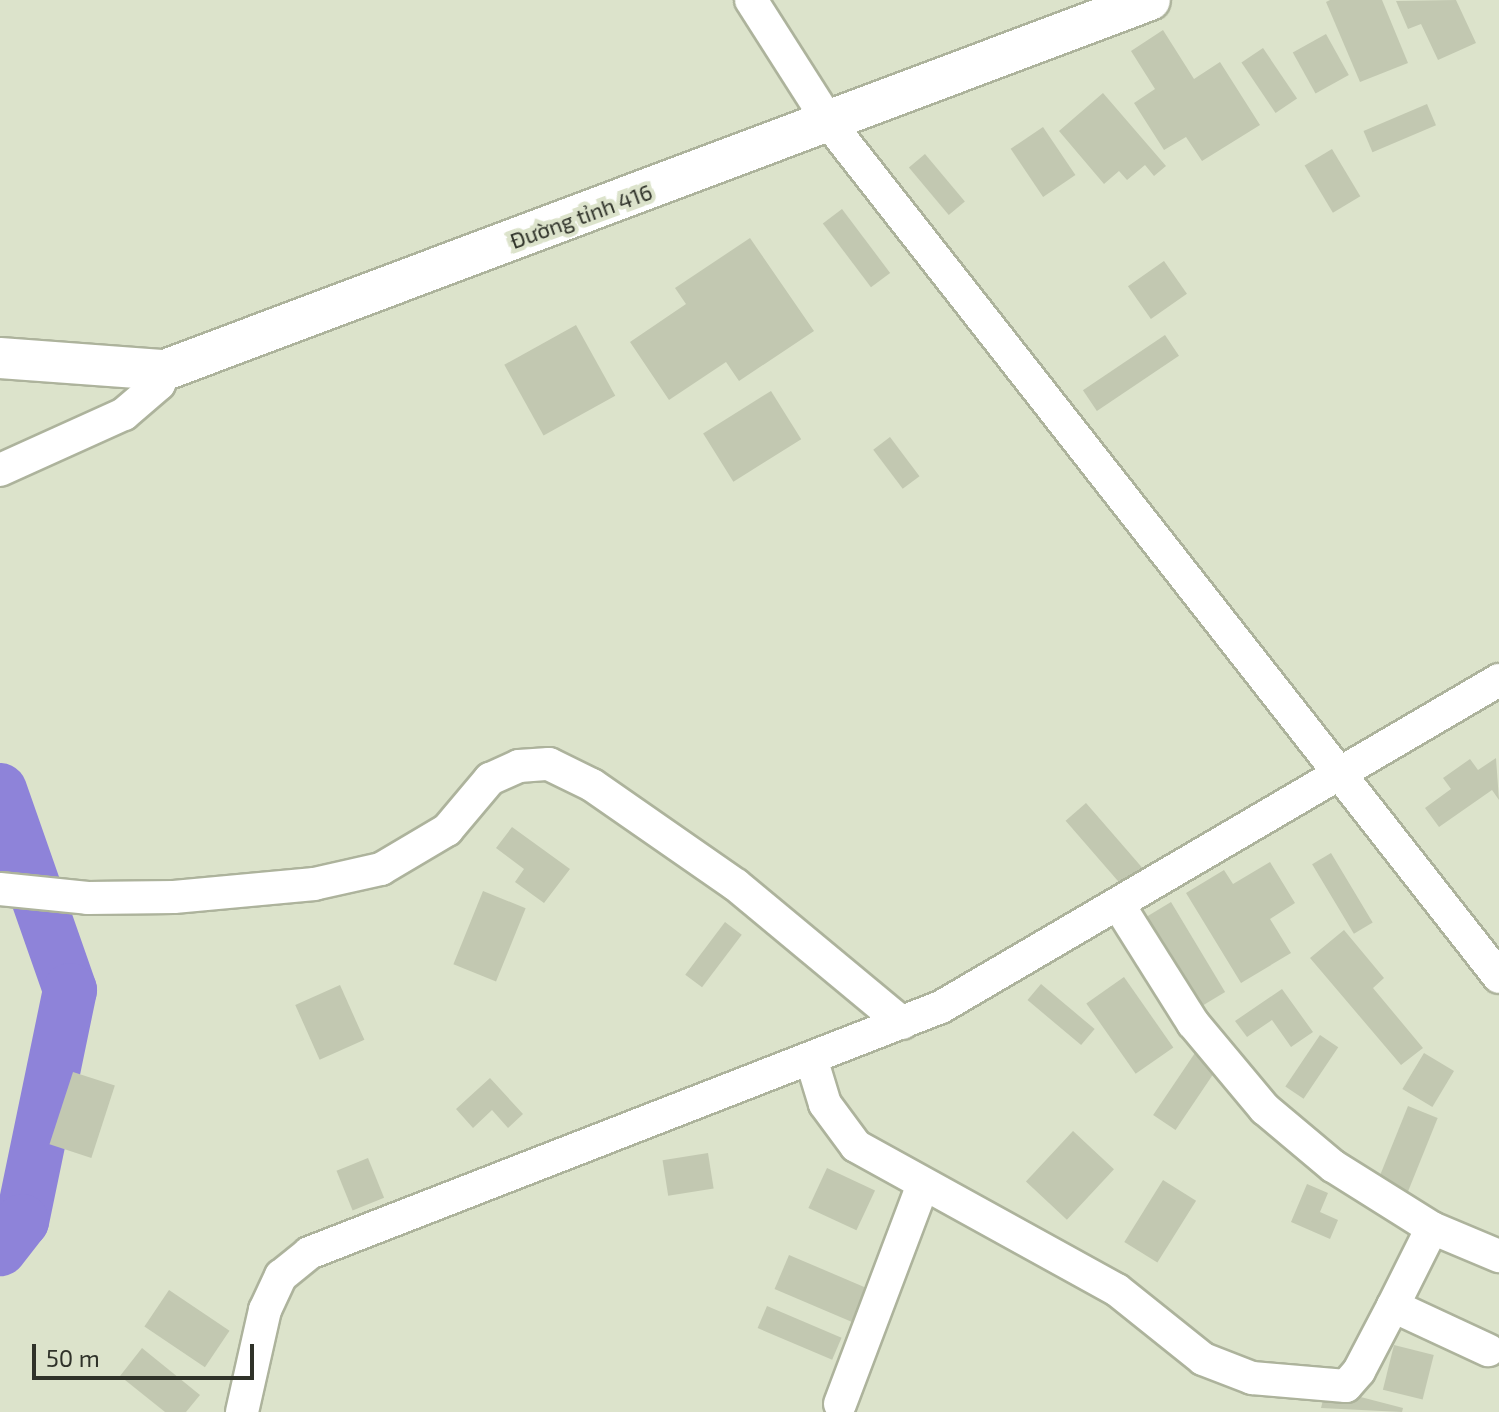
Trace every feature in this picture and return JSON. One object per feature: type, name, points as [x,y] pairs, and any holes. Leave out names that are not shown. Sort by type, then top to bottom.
[{"type":"main road","name":"Đường tỉnh 416","points":[[0,358],[165,370],[830,124],[1150,0]]},
{"type":"street","points":[[751,0],[830,124],[1499,977]]},
{"type":"street","points":[[0,470],[124,414],[159,384],[165,370]]},
{"type":"street","points":[[242,1412],[265,1310],[281,1276],[309,1253],[941,1007],[1499,680]]},
{"type":"street","points":[[0,889],[88,898],[174,897],[314,884],[381,869],[447,830],[490,779],[519,766],[549,764],[603,792],[736,885],[902,1023]]},
{"type":"street","points":[[1118,904],[1193,1023],[1265,1109],[1333,1166],[1432,1228],[1499,1256]]},
{"type":"street","points":[[811,1058],[825,1104],[856,1146],[1117,1290],[1203,1359],[1252,1378],[1346,1386],[1359,1371],[1432,1228]]},
{"type":"street","points":[[840,1404],[923,1184]]},
{"type":"street","points":[[1393,1306],[1488,1350]]},
{"type":"building","points":[[1382,0],[1408,63],[1360,82],[1326,2]]},
{"type":"building","points":[[1456,0],[1476,43],[1438,60],[1421,24],[1408,29],[1396,1]]},
{"type":"building","points":[[1163,30],[1194,79],[1220,62],[1260,125],[1202,161],[1186,137],[1164,150],[1134,103],[1155,89],[1131,51]]},
{"type":"building","points":[[1326,34],[1349,75],[1316,94],[1293,52]]},
{"type":"building","points":[[1263,48],[1297,99],[1276,113],[1241,63]]},
{"type":"building","points":[[1103,93],[1166,166],[1154,176],[1145,165],[1127,180],[1119,171],[1104,184],[1059,131]]},
{"type":"building","points":[[1427,104],[1436,125],[1372,152],[1363,131]]},
{"type":"building","points":[[1043,127],[1075,175],[1043,197],[1011,149]]},
{"type":"building","points":[[1332,149],[1360,196],[1333,213],[1305,165]]},
{"type":"building","points":[[925,154],[965,201],[949,215],[909,167]]},
{"type":"building","points":[[842,209],[890,273],[871,287],[823,223]]},
{"type":"building","points":[[750,238],[814,331],[739,381],[726,362],[669,400],[630,342],[686,304],[675,288]]},
{"type":"building","points":[[1164,261],[1187,294],[1151,319],[1128,286]]},
{"type":"building","points":[[576,325],[615,396],[544,436],[504,365]]},
{"type":"building","points":[[1165,335],[1179,356],[1097,411],[1083,390]]},
{"type":"building","points":[[771,391],[801,439],[733,482],[703,433]]},
{"type":"building","points":[[890,437],[919,476],[903,489],[873,450]]},
{"type":"building","points":[[1496,758],[1499,800],[1492,790],[1439,827],[1425,808],[1451,789],[1443,778],[1470,759],[1478,770]]},
{"type":"building","points":[[1086,803],[1146,872],[1125,889],[1066,821]]},
{"type":"building","points":[[512,827],[570,869],[544,903],[515,882],[524,869],[496,848]]},
{"type":"building","points":[[1331,853],[1373,922],[1354,934],[1312,864]]},
{"type":"building","points":[[1270,862],[1295,903],[1270,919],[1291,953],[1241,983],[1186,893],[1224,870],[1233,884]]},
{"type":"building","points":[[483,891],[526,908],[496,981],[453,964]]},
{"type":"building","points":[[1171,902],[1225,992],[1201,1006],[1147,916]]},
{"type":"building","points":[[725,922],[742,935],[702,987],[685,975]]},
{"type":"building","points":[[1344,930],[1384,978],[1373,988],[1423,1048],[1401,1065],[1310,958]]},
{"type":"building","points":[[1124,977],[1173,1047],[1136,1074],[1086,1003]]},
{"type":"building","points":[[1041,984],[1095,1029],[1081,1045],[1028,1000]]},
{"type":"building","points":[[340,985],[364,1040],[320,1060],[295,1005]]},
{"type":"building","points":[[1282,989],[1313,1032],[1291,1047],[1272,1020],[1247,1037],[1235,1021]]},
{"type":"building","points":[[1320,1035],[1338,1047],[1304,1099],[1285,1086]]},
{"type":"building","points":[[1199,1047],[1221,1062],[1176,1130],[1153,1115]]},
{"type":"building","points":[[1424,1053],[1454,1071],[1432,1107],[1402,1089]]},
{"type":"building","points":[[73,1072],[115,1086],[91,1158],[50,1144]]},
{"type":"building","points":[[490,1078],[523,1114],[508,1128],[492,1110],[473,1128],[456,1109]]},
{"type":"building","points":[[1408,1106],[1438,1118],[1408,1192],[1378,1180]]},
{"type":"building","points":[[1073,1131],[1114,1169],[1067,1220],[1026,1181]]},
{"type":"building","points":[[708,1153],[714,1189],[668,1196],[663,1160]]},
{"type":"building","points":[[368,1158],[384,1198],[353,1211],[336,1171]]},
{"type":"building","points":[[827,1168],[875,1190],[856,1230],[808,1208]]},
{"type":"building","points":[[1163,1180],[1196,1201],[1157,1263],[1124,1242]]},
{"type":"building","points":[[1307,1184],[1328,1193],[1320,1212],[1338,1220],[1330,1239],[1291,1222]]},
{"type":"building","points":[[789,1255],[870,1289],[856,1323],[775,1289]]},
{"type":"building","points":[[169,1290],[230,1331],[205,1367],[144,1326]]},
{"type":"building","points":[[767,1306],[842,1338],[832,1360],[758,1328]]},
{"type":"building","points":[[1394,1345],[1434,1355],[1423,1400],[1383,1390]]},
{"type":"building","points":[[142,1348],[200,1395],[186,1412],[165,1412],[120,1376]]},
{"type":"building","points":[[1326,1388],[1403,1408],[1402,1412],[1321,1408]]},
{"type":"waterway","points":[[0,790],[70,990],[22,1221],[0,1249]]}]
